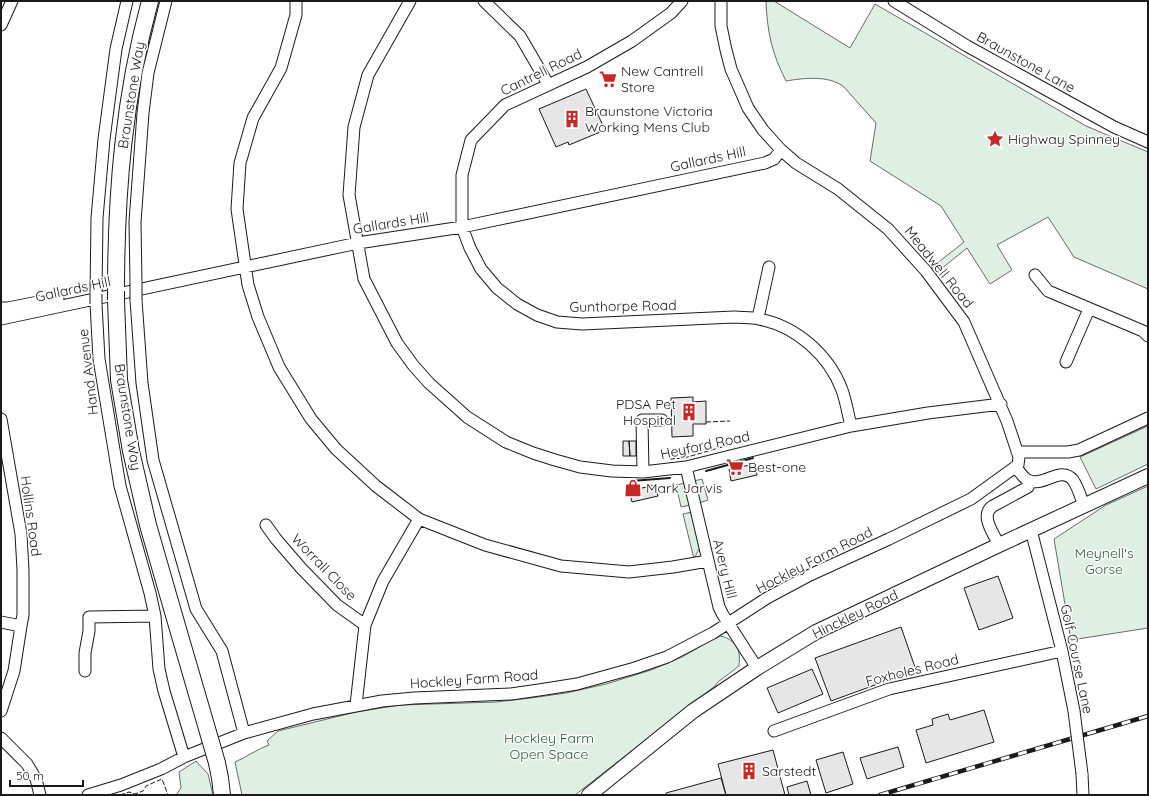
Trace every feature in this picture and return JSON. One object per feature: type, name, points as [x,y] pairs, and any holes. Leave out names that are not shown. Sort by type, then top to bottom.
[{"type":"highway","name":"Braunstone Way","points":[[150,1],[134,68],[122,144],[116,235],[116,295],[119,380],[131,451],[148,525],[218,770],[222,795]]},
{"type":"highway","name":"Braunstone Way","points":[[218,770],[230,795]]},
{"type":"main road","name":"Hinckley Road","points":[[589,795],[693,711],[757,668],[816,632],[1148,476]]},
{"type":"street","points":[[1,25],[12,1]]},
{"type":"street","name":"Hand Avenue","points":[[127,1],[116,49],[104,139],[97,218],[96,299],[99,359],[120,486],[150,593],[155,616],[160,669],[164,691],[184,757]]},
{"type":"street","points":[[166,1],[148,73],[143,113],[134,222],[136,300],[142,383],[153,460],[196,609],[222,650],[244,733]]},
{"type":"street","points":[[296,1],[296,15],[281,68],[253,118],[240,163],[237,209],[248,285],[258,317],[279,367],[311,419],[342,454],[376,486],[419,519],[485,545],[561,566],[629,572],[708,561]]},
{"type":"street","name":"Heyford Road","points":[[410,1],[368,75],[354,127],[349,195],[364,279],[397,343],[413,365],[429,383],[467,417],[506,442],[548,458],[580,467],[612,471],[643,472],[686,467],[851,426],[928,412],[1000,404]]},
{"type":"street","points":[[484,1],[520,36],[548,84]]},
{"type":"street","name":"Cantrell Road","points":[[462,227],[462,176],[472,140],[505,105],[587,67],[632,41],[671,12],[682,1]]},
{"type":"street","name":"Meadwell Road","points":[[721,1],[721,26],[726,50],[739,89],[748,108],[763,130],[781,150],[796,163],[838,189],[888,229],[926,271],[964,322],[1007,421],[1020,461],[1016,467]]},
{"type":"street","name":"Braunstone Lane","points":[[894,1],[967,46],[1114,127],[1148,142]]},
{"type":"street","name":"Gallards Hill","points":[[1,319],[245,266],[358,243],[462,227],[765,163],[774,158],[781,150]]},
{"type":"street","name":"Gunthorpe Road","points":[[462,227],[470,248],[481,268],[497,288],[517,304],[537,315],[557,322],[582,324],[734,317],[758,318],[782,326],[806,341],[822,355],[834,373],[842,390],[851,426]]},
{"type":"street","points":[[758,318],[769,268]]},
{"type":"street","points":[[1035,275],[1048,291],[1143,331],[1148,336]]},
{"type":"street","name":"Gallards Hill","points":[[1,308],[8,308],[58,298]]},
{"type":"street","points":[[1066,362],[1089,309]]},
{"type":"street","points":[[1017,452],[1068,452],[1079,450],[1148,418]]},
{"type":"street","name":"Hollins Road","points":[[1,419],[21,534],[23,570],[23,615],[14,671],[1,711]]},
{"type":"street","points":[[643,472],[642,420],[662,420]]},
{"type":"street","name":"Avery Hill","points":[[686,467],[719,607],[728,624],[757,668]]},
{"type":"street","points":[[1016,467],[1022,476],[1030,482],[1040,482],[1059,474],[1069,477],[1075,485],[1084,506]]},
{"type":"street","name":"Hockley Farm Road","points":[[88,795],[134,780],[161,769],[184,757],[244,733],[313,714],[356,705],[414,698],[511,694],[577,684],[667,657],[728,624],[767,598],[810,575],[971,499],[1016,467]]},
{"type":"street","points":[[999,545],[987,521],[987,512],[993,506],[1028,487],[1030,482]]},
{"type":"street","points":[[356,705],[365,625],[383,581],[419,519]]},
{"type":"street","name":"Worrall Close","points":[[266,525],[281,545],[337,605],[365,625]]},
{"type":"street","name":"Golf Course Lane","points":[[1032,530],[1062,651],[1074,711],[1084,795]]},
{"type":"street","points":[[85,671],[85,653],[89,631],[89,617],[155,616]]},
{"type":"street","points":[[1,622],[21,626]]},
{"type":"street","name":"Foxholes Road","points":[[774,731],[889,689],[1062,651]]},
{"type":"street","points":[[1,738],[27,764],[36,779],[40,795]]},
{"type":"green space","name":"Highway Spinney","points":[[766,1],[774,1],[850,48],[875,4],[1086,126],[1148,152],[1148,289],[1074,257],[1048,217],[997,245],[1012,270],[990,284],[967,248],[935,274],[930,269],[964,242],[941,206],[870,161],[876,123],[844,87],[838,83],[816,78],[786,81],[777,61],[771,42]]},
{"type":"green space","points":[[1148,426],[1148,464],[1096,489],[1080,457]]},
{"type":"green space","points":[[702,479],[708,500],[699,503],[694,481]]},
{"type":"green space","points":[[685,483],[690,505],[681,507],[676,485]]},
{"type":"green space","name":"Meynell's Gorse","points":[[1148,486],[1148,628],[1071,640],[1054,539],[1106,505]]},
{"type":"green space","points":[[692,512],[700,547],[694,559],[683,514]]},
{"type":"green space","name":"Hockley Farm Open Space","points":[[720,636],[729,639],[738,650],[739,666],[575,795],[242,795],[235,762],[269,745],[267,741],[278,731],[356,712],[400,705],[496,702],[566,693],[606,684],[651,670],[682,657]]},
{"type":"green space","points":[[196,761],[208,774],[213,795],[176,795],[181,788],[179,772]]},
{"type":"building","name":"Braunstone Victoria Working Mens Club","points":[[586,89],[605,130],[569,145],[568,142],[556,147],[539,109]]},
{"type":"building","name":"PDSA Pet Hospital","points":[[693,397],[693,402],[706,401],[706,424],[693,424],[693,436],[672,437],[671,398]]},
{"type":"building","points":[[623,441],[629,441],[630,456],[623,456]]},
{"type":"building","points":[[629,441],[636,441],[636,456],[630,456]]},
{"type":"building","points":[[755,464],[757,475],[731,481],[729,469]]},
{"type":"building","points":[[655,485],[658,496],[632,502],[629,491]]},
{"type":"building","points":[[998,576],[1013,618],[979,630],[964,588]]},
{"type":"building","points":[[901,627],[916,670],[831,701],[815,658]]},
{"type":"building","points":[[812,669],[823,694],[778,713],[767,688]]},
{"type":"building","points":[[984,710],[994,742],[926,763],[916,730],[933,725],[932,719],[948,714],[950,720]]},
{"type":"building","points":[[898,747],[904,767],[867,779],[860,758]]},
{"type":"building","name":"Sarstedt","points":[[773,750],[785,795],[726,795],[718,764]]},
{"type":"building","points":[[843,752],[853,784],[826,793],[816,760]]},
{"type":"building","points":[[721,778],[726,795],[666,795],[666,793]]},
{"type":"building","points":[[807,781],[811,795],[789,795],[787,787]]},
{"type":"railway","points":[[880,795],[1148,716]]},
{"type":"fence","points":[[706,422],[730,421]]},
{"type":"fence","points":[[670,459],[684,458],[736,443]]},
{"type":"fence","points":[[120,795],[129,792],[135,794],[143,791],[146,786],[162,779],[168,795]]},
{"type":"wall","points":[[706,471],[753,458]]},
{"type":"wall","points":[[631,481],[670,478]]},
{"type":"place","name":"New Cantrell Store","points":[[608,79]]},
{"type":"place","name":"Braunstone Victoria Working Mens Club","points":[[572,119]]},
{"type":"place","name":"Highway Spinney","points":[[995,139]]},
{"type":"place","name":"PDSA Pet Hospital","points":[[689,412]]},
{"type":"place","name":"Best-one","points":[[735,467]]},
{"type":"place","name":"Mark Jarvis","points":[[633,488]]},
{"type":"place","name":"Sarstedt","points":[[749,771]]}]
